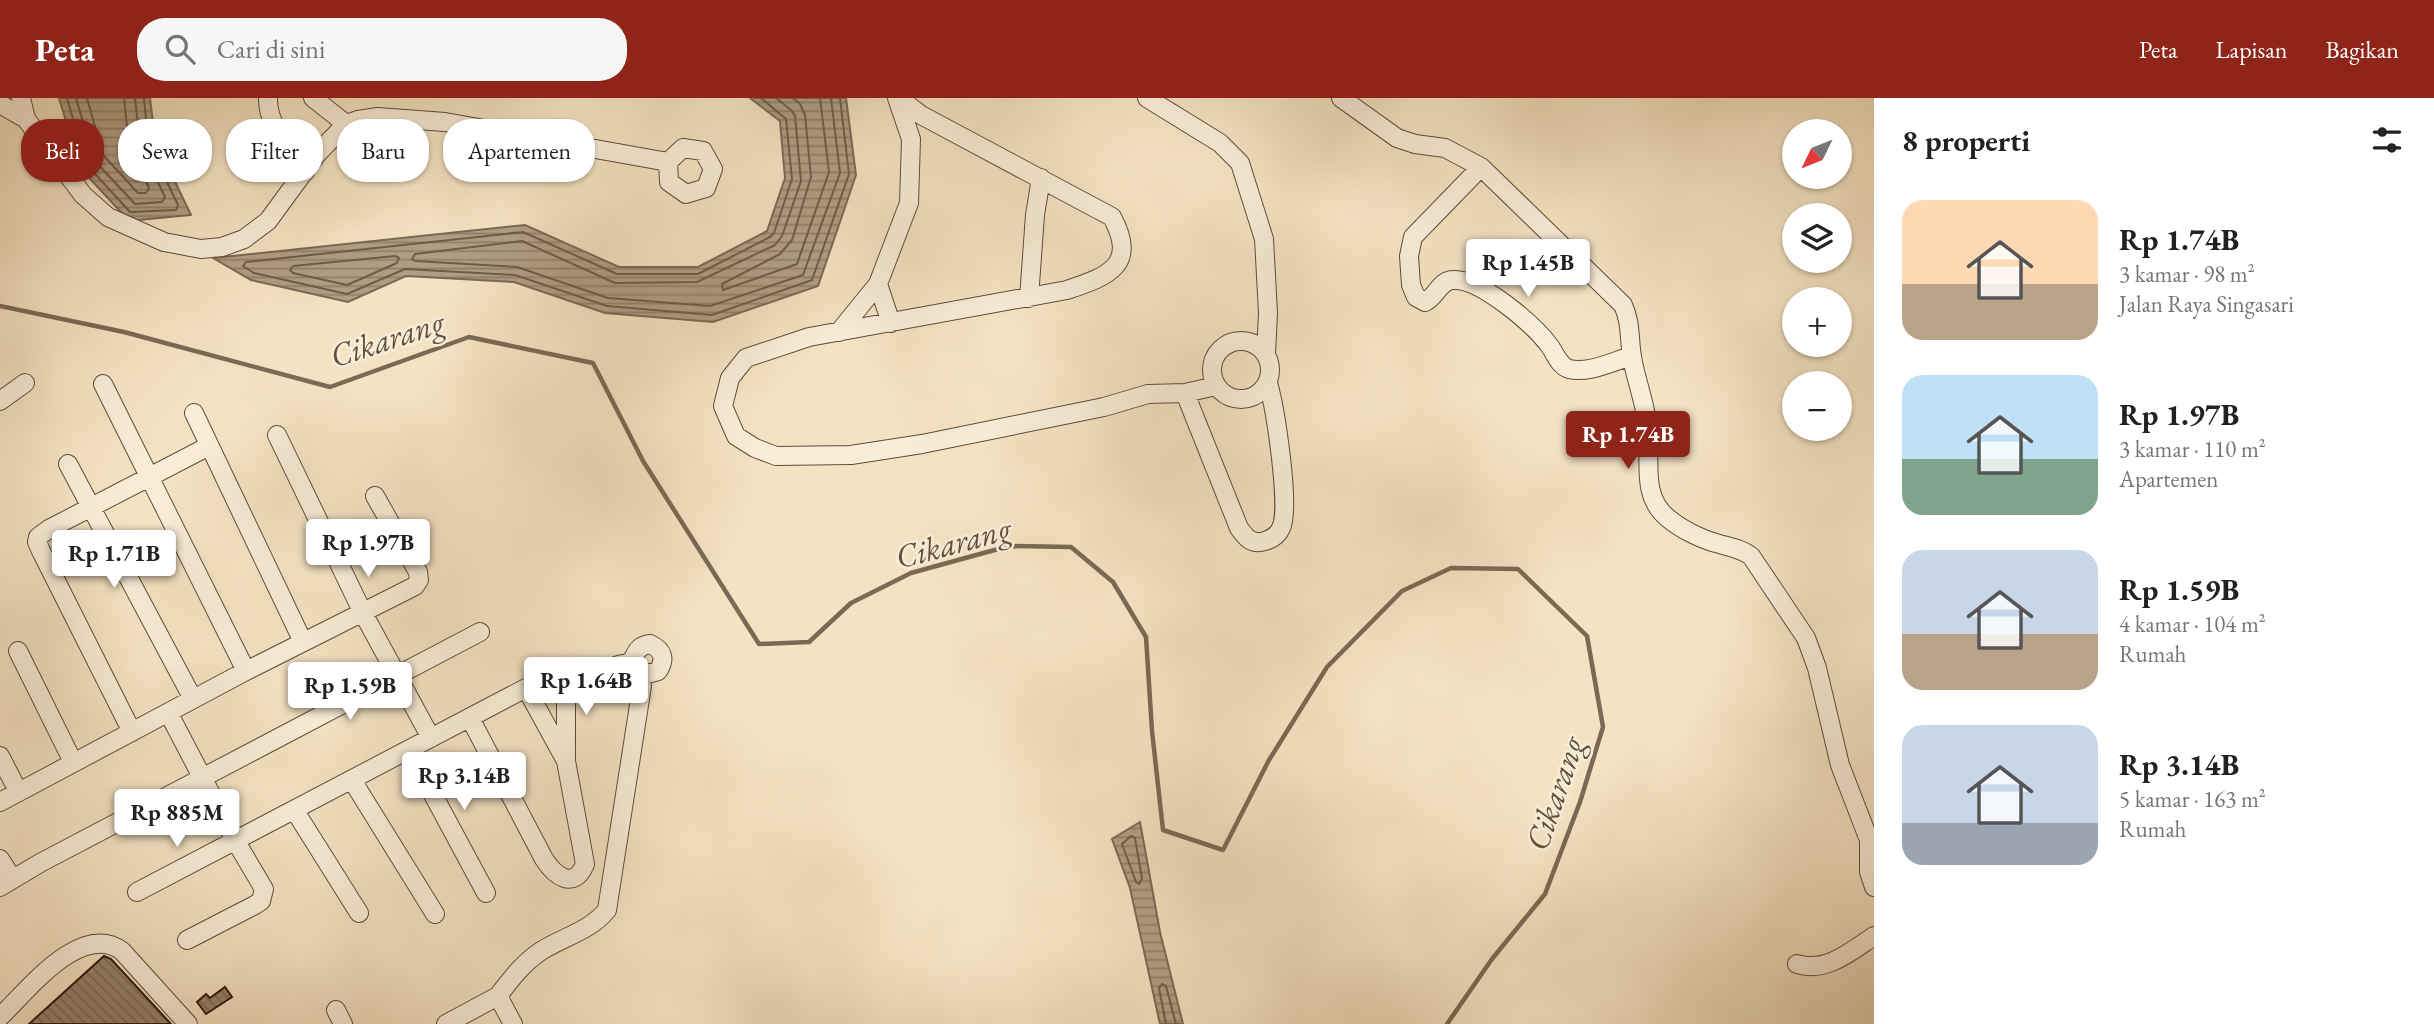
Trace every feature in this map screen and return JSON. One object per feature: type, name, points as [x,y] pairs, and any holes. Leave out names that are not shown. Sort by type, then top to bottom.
[{"type":"street","points":[[21,98],[26,119]]},
{"type":"street","points":[[268,98],[272,119]]},
{"type":"street","points":[[313,98],[340,119]]},
{"type":"street","points":[[898,98],[921,115],[1112,217],[1121,234],[1124,250],[1118,265],[1102,278],[1068,290],[809,337],[746,358],[730,377],[723,406],[736,436],[755,448],[776,456],[851,455],[922,444],[1104,407],[1149,394],[1185,393],[1216,386]]},
{"type":"street","points":[[839,332],[878,284],[909,203],[911,139],[898,98]]},
{"type":"street","points":[[1147,98],[1220,143],[1240,163],[1264,239],[1268,313],[1266,354],[1271,368],[1268,383],[1276,417],[1285,507],[1281,530],[1272,539],[1258,543],[1248,540],[1239,528],[1185,393]]},
{"type":"street","points":[[1341,98],[1397,138],[1415,144],[1445,148],[1481,167],[1618,299],[1628,315],[1632,356],[1648,427],[1647,470],[1655,502],[1670,520],[1716,543],[1743,550],[1751,556],[1806,638],[1817,668],[1840,765],[1869,841],[1869,872],[1874,887]]},
{"type":"street","points":[[0,104],[26,119]]},
{"type":"street","points":[[369,119],[405,119]]},
{"type":"street","points":[[429,121],[668,162]]},
{"type":"street","points":[[323,148],[337,133]]},
{"type":"street","points":[[1481,167],[1413,237],[1409,256],[1411,285],[1416,297],[1425,302],[1430,300],[1444,283],[1452,279],[1471,282],[1511,309],[1548,344],[1562,366],[1569,369],[1592,368],[1632,356]]},
{"type":"street","points":[[1029,298],[1035,215],[1041,178]]},
{"type":"street","points":[[73,182],[83,195],[108,217],[164,242],[201,249],[222,247],[244,239],[268,221],[297,182]]},
{"type":"street","points":[[878,284],[891,323]]},
{"type":"street","points":[[1266,354],[1255,343],[1240,340],[1225,345],[1214,356],[1211,371],[1216,386],[1227,396],[1243,399],[1257,395],[1268,383]]},
{"type":"street","points":[[0,401],[25,383]]},
{"type":"street","points":[[103,384],[246,671]]},
{"type":"street","points":[[194,413],[303,642]]},
{"type":"street","points":[[277,435],[363,613],[431,738]]},
{"type":"street","points":[[132,733],[37,542],[38,537],[209,446]]},
{"type":"street","points":[[68,464],[193,699]]},
{"type":"street","points":[[0,802],[246,671],[415,586],[419,580],[418,572],[375,496]]},
{"type":"street","points":[[0,859],[6,883],[480,632]]},
{"type":"street","points":[[18,651],[74,762]]},
{"type":"street","points":[[446,1024],[498,996],[525,962],[542,950],[598,921],[607,910],[642,686],[634,669]]},
{"type":"street","points":[[137,892],[526,688],[566,673],[566,761],[585,864],[581,873],[567,879],[552,871],[470,718]]},
{"type":"street","points":[[526,688],[566,761]]},
{"type":"street","points":[[169,714],[235,840],[264,889],[264,895],[255,905],[187,940]]},
{"type":"street","points":[[409,750],[486,893]]},
{"type":"street","points":[[0,756],[18,791]]},
{"type":"street","points":[[352,780],[435,914]]},
{"type":"street","points":[[295,811],[359,913]]},
{"type":"street","points":[[1797,964],[1809,968],[1828,964],[1874,936]]},
{"type":"street","points":[[0,1017],[65,954],[93,943],[104,942],[122,951],[188,1024]]},
{"type":"street","points":[[498,996],[513,1024]]},
{"type":"water","points":[[59,98],[150,98],[152,119],[118,119],[118,182],[175,182],[191,215],[129,221],[93,182],[104,182],[104,119],[65,119]]},
{"type":"water","points":[[750,98],[846,98],[856,175],[818,286],[713,322],[605,313],[514,282],[406,276],[348,302],[251,280],[213,258],[525,225],[619,267],[698,267],[767,231],[785,178],[780,121]]},
{"type":"water","points":[[1140,822],[1160,932],[1183,1024],[1160,1024],[1130,888],[1112,839]]},
{"type":"building","points":[[104,956],[111,959],[171,1024],[29,1024]]},
{"type":"building","points":[[225,987],[232,997],[206,1014],[197,1002],[206,994],[210,998]]},
{"type":"waterway","name":"Cikarang","points":[[0,306],[124,332],[330,387],[469,337],[593,363],[643,461],[759,644],[809,642],[851,603],[911,573],[1009,546],[1071,547],[1113,582],[1146,637],[1152,731],[1163,830],[1223,850],[1269,760],[1327,667],[1402,591],[1451,568],[1518,569],[1587,636],[1603,727],[1580,802],[1545,894],[1492,959],[1447,1024]]}]
